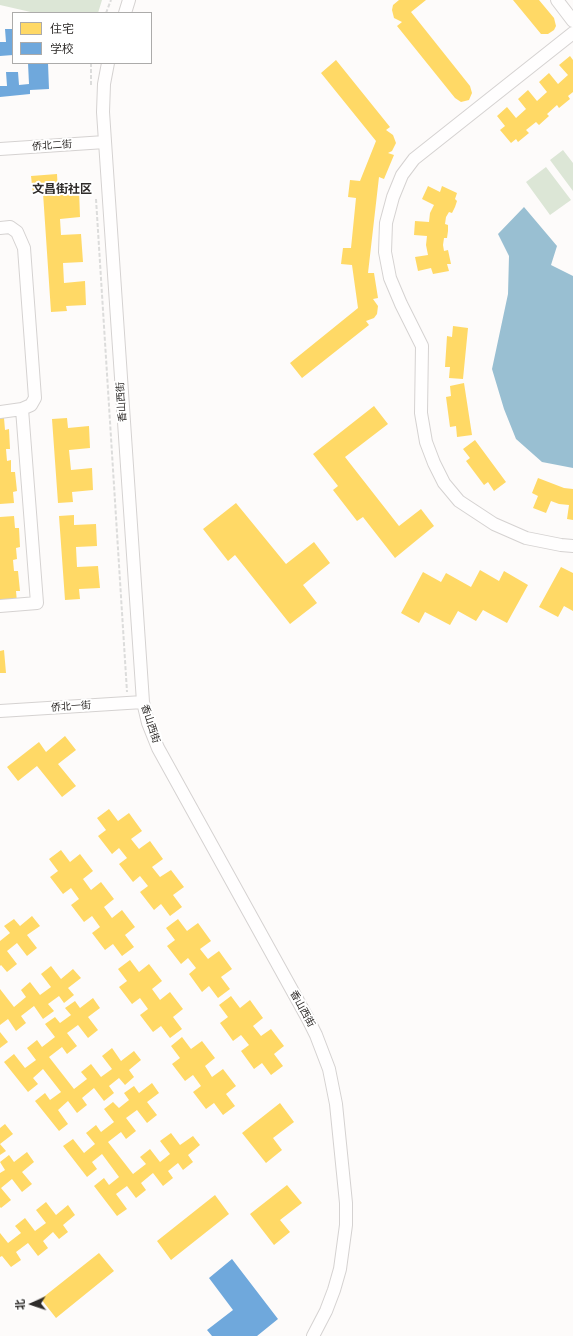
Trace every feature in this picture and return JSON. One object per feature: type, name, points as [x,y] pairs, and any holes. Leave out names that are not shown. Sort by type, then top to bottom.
[{"type":"street","points":[[125,12],[129,0]]},
{"type":"street","points":[[557,0],[573,21]]},
{"type":"street","points":[[573,33],[414,159],[402,175],[393,197],[386,223],[385,252],[390,278],[422,346],[421,413],[426,442],[444,483],[459,501],[494,524],[526,538],[573,546]]},
{"type":"street","name":"香山西街","points":[[108,64],[103,97],[105,142],[143,702],[148,723],[158,748],[308,1019],[329,1069],[336,1104],[346,1204],[346,1225],[340,1269],[334,1290],[313,1336]]},
{"type":"street","name":"侨北二街","points":[[0,149],[105,142]]},
{"type":"street","points":[[0,228],[10,227],[17,232],[24,248],[34,398],[31,405],[22,409],[0,412]]},
{"type":"street","points":[[0,606],[37,603],[22,409]]},
{"type":"street","name":"侨北一街","points":[[0,711],[143,702]]},
{"type":"path","points":[[106,12],[111,0]]},
{"type":"path","points":[[91,64],[92,92]]},
{"type":"path","points":[[96,198],[128,703]]},
{"type":"green space","points":[[0,0],[102,0],[98,12],[31,12],[0,5]]},
{"type":"green space","points":[[563,150],[573,163],[573,191],[550,160]]},
{"type":"green space","points":[[546,167],[571,200],[550,215],[526,182]]},
{"type":"water","points":[[524,207],[557,246],[551,265],[573,276],[573,468],[542,462],[516,439],[504,409],[492,369],[508,294],[509,256],[498,234]]},
{"type":"building: 住宅","points":[[399,0],[426,0],[411,12],[470,86],[472,93],[469,100],[461,102],[455,98],[397,26],[402,22],[394,18],[392,10],[393,5]]},
{"type":"building: 住宅","points":[[513,0],[539,0],[554,18],[556,26],[554,30],[548,34],[541,34]]},
{"type":"building: 住宅","points":[[570,56],[573,60],[573,92],[568,96],[570,99],[559,108],[557,105],[547,114],[549,116],[539,125],[536,122],[526,130],[529,133],[518,142],[516,139],[511,143],[500,130],[505,126],[497,116],[507,107],[516,118],[526,109],[518,99],[528,90],[537,101],[547,92],[539,82],[549,73],[558,84],[568,75],[559,65]]},
{"type":"building: 住宅","points":[[336,60],[390,127],[386,130],[393,135],[396,143],[392,151],[388,153],[394,155],[384,179],[379,177],[368,273],[374,273],[378,298],[373,299],[378,306],[377,314],[374,318],[366,321],[369,325],[302,378],[290,363],[358,308],[352,265],[341,264],[343,248],[351,248],[356,198],[348,197],[350,180],[360,181],[376,141],[321,73]]},
{"type":"building: 住宅","points":[[57,174],[58,191],[79,189],[80,217],[60,219],[61,235],[81,234],[83,262],[63,263],[64,283],[85,281],[86,305],[66,306],[67,311],[51,312],[43,193],[33,194],[31,176]]},
{"type":"building: 住宅","points":[[428,186],[440,192],[442,186],[457,193],[455,207],[452,213],[449,212],[446,217],[445,224],[448,225],[448,231],[447,238],[444,238],[443,245],[444,251],[448,250],[451,264],[447,264],[449,271],[433,274],[431,268],[418,271],[415,257],[428,255],[426,245],[427,236],[414,235],[415,221],[429,222],[430,213],[434,205],[422,199]]},
{"type":"building: 住宅","points":[[453,326],[468,328],[463,379],[449,378],[450,367],[445,367],[447,336],[452,337]]},
{"type":"building: 住宅","points":[[464,383],[472,435],[457,437],[456,426],[450,427],[446,397],[451,396],[450,386]]},
{"type":"building: 住宅","points":[[374,406],[388,424],[345,457],[399,526],[421,509],[434,526],[395,558],[363,517],[357,521],[333,490],[338,486],[313,454]]},
{"type":"building: 住宅","points":[[0,418],[4,418],[5,430],[9,429],[10,449],[6,449],[7,461],[11,460],[11,472],[15,472],[17,491],[13,492],[14,503],[0,504]]},
{"type":"building: 住宅","points":[[67,418],[68,428],[89,426],[90,448],[69,450],[71,470],[92,468],[93,490],[72,492],[73,502],[58,503],[52,419]]},
{"type":"building: 住宅","points":[[475,440],[506,482],[494,491],[488,482],[484,485],[466,461],[470,458],[463,449]]},
{"type":"building: 住宅","points":[[538,478],[564,488],[573,489],[573,520],[567,519],[569,505],[551,501],[546,513],[533,508],[538,496],[532,493]]},
{"type":"building: 住宅","points":[[236,503],[286,564],[314,542],[330,563],[303,585],[317,603],[290,624],[235,555],[228,561],[203,529]]},
{"type":"building: 住宅","points":[[74,515],[74,525],[96,524],[97,546],[76,547],[77,567],[98,566],[100,588],[79,589],[80,599],[65,600],[59,516]]},
{"type":"building: 住宅","points":[[14,516],[15,528],[19,528],[20,547],[16,548],[17,559],[13,560],[14,571],[18,571],[20,591],[16,591],[17,602],[0,604],[0,517]]},
{"type":"building: 住宅","points":[[561,567],[573,573],[573,611],[564,606],[558,617],[539,607]]},
{"type":"building: 住宅","points":[[480,570],[499,581],[504,571],[528,585],[507,623],[483,610],[476,621],[458,611],[450,625],[425,612],[419,623],[401,613],[423,572],[441,582],[446,573],[471,587]]},
{"type":"building: 住宅","points":[[4,650],[6,673],[0,673],[0,651]]},
{"type":"building: 住宅","points":[[65,736],[76,750],[58,764],[76,786],[62,797],[37,766],[18,781],[7,767],[39,742],[46,752]]},
{"type":"building: 住宅","points":[[109,809],[118,821],[129,813],[142,831],[131,839],[139,849],[150,841],[163,859],[152,867],[160,877],[171,870],[184,887],[173,895],[182,907],[170,916],[161,904],[154,910],[140,892],[148,886],[140,876],[133,882],[119,864],[127,858],[119,848],[112,854],[98,836],[106,830],[97,818]]},
{"type":"building: 住宅","points":[[61,850],[70,862],[80,854],[93,871],[83,879],[91,890],[101,882],[114,899],[104,907],[112,918],[122,910],[135,927],[125,935],[134,947],[122,956],[113,944],[105,950],[92,933],[100,927],[92,916],[84,922],[71,905],[79,899],[71,888],[63,894],[50,877],[58,871],[49,859]]},
{"type":"building: 住宅","points":[[32,916],[40,926],[27,935],[37,948],[27,956],[17,943],[7,951],[17,964],[7,972],[1,965],[0,966],[0,941],[10,933],[4,926],[14,919],[20,926]]},
{"type":"building: 住宅","points":[[178,919],[187,931],[198,923],[211,941],[200,949],[208,959],[219,951],[232,969],[221,977],[230,989],[218,998],[209,986],[202,992],[189,974],[196,968],[188,958],[181,964],[167,946],[175,940],[166,928]]},
{"type":"building: 住宅","points":[[130,960],[139,972],[149,964],[162,981],[152,989],[160,1000],[170,992],[183,1009],[173,1017],[182,1029],[170,1038],[161,1026],[153,1032],[140,1015],[148,1009],[140,998],[132,1004],[119,987],[127,981],[118,969]]},
{"type":"building: 住宅","points":[[51,966],[61,979],[73,969],[81,978],[68,988],[74,995],[64,1003],[59,996],[48,1004],[54,1011],[43,1019],[34,1006],[21,1016],[26,1023],[16,1031],[8,1019],[0,1025],[0,989],[14,1007],[26,997],[21,990],[30,982],[40,995],[51,987],[41,974]]},
{"type":"building: 住宅","points":[[231,996],[240,1008],[250,1000],[263,1018],[253,1026],[261,1036],[271,1029],[284,1046],[274,1054],[283,1066],[271,1075],[262,1063],[254,1069],[241,1051],[249,1045],[241,1035],[233,1041],[220,1023],[228,1017],[219,1005]]},
{"type":"building: 住宅","points":[[93,998],[100,1008],[88,1017],[98,1030],[88,1038],[78,1025],[67,1033],[77,1046],[67,1054],[62,1047],[49,1057],[74,1089],[87,1079],[81,1072],[91,1064],[101,1077],[112,1069],[102,1056],[112,1048],[121,1061],[134,1051],[141,1060],[129,1070],[134,1077],[125,1085],[119,1078],[109,1086],[114,1093],[104,1101],[94,1088],[82,1098],[87,1105],[77,1113],[68,1101],[58,1110],[68,1124],[59,1131],[35,1101],[45,1093],[50,1100],[61,1092],[43,1069],[33,1078],[38,1084],[28,1092],[4,1062],[14,1054],[25,1068],[36,1060],[27,1048],[37,1040],[42,1047],[55,1037],[45,1024],[55,1017],[60,1023],[71,1015],[65,1008],[75,1001],[80,1008]]},
{"type":"building: 住宅","points":[[0,1032],[8,1042],[0,1048]]},
{"type":"building: 住宅","points":[[182,1037],[191,1049],[202,1041],[215,1058],[205,1066],[212,1077],[223,1069],[236,1086],[226,1094],[235,1106],[223,1115],[214,1103],[206,1109],[193,1092],[201,1086],[193,1075],[185,1081],[172,1064],[180,1058],[171,1046]]},
{"type":"building: 住宅","points":[[152,1083],[159,1093],[147,1102],[157,1115],[147,1123],[137,1110],[126,1118],[136,1131],[126,1139],[121,1132],[108,1142],[133,1174],[146,1164],[140,1157],[150,1149],[160,1162],[170,1154],[160,1141],[171,1133],[180,1145],[193,1136],[200,1145],[188,1155],[193,1162],[183,1170],[178,1163],[168,1171],[173,1178],[163,1186],[153,1173],[141,1183],[146,1190],[136,1198],[127,1186],[116,1194],[127,1209],[117,1216],[94,1186],[104,1178],[109,1185],[119,1177],[102,1154],[92,1162],[97,1169],[87,1177],[63,1146],[73,1139],[84,1153],[95,1144],[86,1133],[96,1125],[101,1132],[114,1122],[104,1109],[113,1102],[119,1108],[129,1100],[124,1093],[134,1086],[139,1093]]},
{"type":"building: 住宅","points":[[280,1103],[294,1122],[273,1138],[282,1150],[266,1163],[242,1133]]},
{"type":"building: 住宅","points":[[5,1124],[13,1134],[0,1144],[0,1128]]},
{"type":"building: 住宅","points":[[0,1144],[6,1151],[0,1155]]},
{"type":"building: 住宅","points":[[27,1152],[34,1162],[22,1172],[32,1184],[22,1192],[12,1179],[1,1188],[11,1200],[1,1208],[0,1173],[5,1170],[0,1162],[9,1155],[14,1162]]},
{"type":"building: 住宅","points":[[287,1185],[302,1203],[280,1220],[290,1232],[274,1245],[250,1214]]},
{"type":"building: 住宅","points":[[215,1195],[229,1214],[171,1260],[157,1241]]},
{"type":"building: 住宅","points":[[46,1202],[56,1215],[68,1205],[75,1215],[63,1225],[68,1232],[59,1239],[53,1232],[43,1241],[48,1248],[38,1256],[28,1243],[16,1252],[21,1260],[11,1267],[2,1256],[0,1257],[0,1233],[8,1243],[21,1233],[15,1226],[25,1218],[35,1231],[46,1223],[36,1210]]},
{"type":"building: 住宅","points":[[99,1253],[114,1271],[56,1318],[41,1299]]},
{"type":"building: 学校","points":[[5,29],[12,29],[12,55],[0,56],[0,42],[6,42]]},
{"type":"building: 学校","points":[[28,64],[48,64],[49,89],[30,90],[30,94],[0,97],[0,86],[7,86],[6,72],[18,72],[19,85],[29,84]]},
{"type":"building: 学校","points":[[232,1259],[278,1319],[257,1336],[212,1336],[207,1330],[233,1310],[209,1278]]},
{"type":"district","name":"文昌街社区","points":[[62,190]]}]
